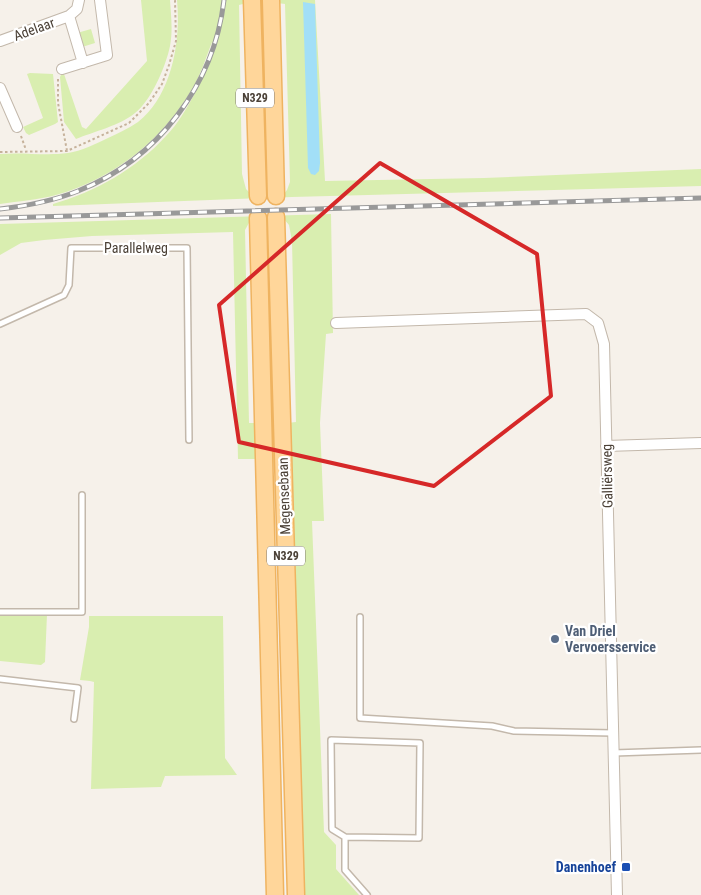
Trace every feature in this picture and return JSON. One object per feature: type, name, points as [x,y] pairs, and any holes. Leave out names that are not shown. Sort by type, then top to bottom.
[{"type":"main road","name":"N329","points":[[252,0],[258,196]]},
{"type":"main road","name":"N329","points":[[271,0],[276,196]]},
{"type":"main road","name":"Megensebaan","points":[[276,217],[296,895]]},
{"type":"main road","name":"Megensebaan","points":[[258,218],[275,895]]},
{"type":"street","name":"Adelaar","points":[[0,41],[69,16],[77,9],[79,0]]},
{"type":"street","points":[[62,69],[107,55],[100,0]]},
{"type":"street","name":"Adelaar","points":[[69,16],[83,63]]},
{"type":"street","points":[[0,88],[17,127]]},
{"type":"street","name":"Galliërsweg","points":[[336,323],[586,314],[598,323],[604,344],[617,895]]},
{"type":"street","points":[[606,446],[701,443]]},
{"type":"lane","name":"Parallelweg","points":[[0,324],[64,295],[69,285],[72,248],[187,248],[189,440]]},
{"type":"lane","points":[[0,612],[82,612],[82,495]]},
{"type":"lane","points":[[360,617],[360,718],[492,726],[514,731],[613,733]]},
{"type":"lane","points":[[0,679],[78,688],[74,719]]},
{"type":"lane","points":[[330,740],[420,742],[418,838],[345,837],[332,830],[330,740]]},
{"type":"lane","points":[[614,754],[701,750]]},
{"type":"lane","points":[[345,837],[345,870],[367,895]]},
{"type":"path","points":[[0,152],[67,151],[129,123],[149,103],[162,84],[176,40],[175,0]]},
{"type":"path","points":[[62,69],[59,72],[57,85],[58,103],[67,151]]},
{"type":"path","points":[[17,127],[23,138],[26,151]]},
{"type":"highlighted area","points":[[380,163],[537,254],[551,396],[434,486],[239,442],[219,305]]},
{"type":"green space","points":[[141,0],[170,0],[171,40],[165,63],[157,82],[147,100],[135,113],[115,125],[76,139],[64,122],[60,77],[63,71],[82,127],[86,129],[147,61]]},
{"type":"green space","points":[[177,0],[247,0],[247,3],[239,5],[242,174],[246,189],[253,196],[283,195],[290,182],[285,4],[277,3],[277,0],[315,0],[325,181],[484,178],[701,169],[701,186],[292,197],[53,206],[53,204],[84,193],[114,178],[142,159],[166,136],[182,116],[194,95],[208,62],[212,42],[198,79],[183,103],[154,138],[137,153],[118,167],[78,188],[49,197],[0,204],[0,154],[60,154],[78,151],[99,143],[130,127],[150,111],[159,97],[172,66],[177,33]]},
{"type":"green space","points":[[91,29],[95,43],[82,47],[77,33]]},
{"type":"green space","points":[[27,74],[53,74],[58,122],[29,135],[23,127],[43,118]]},
{"type":"green space","points":[[331,214],[333,333],[326,334],[320,423],[324,521],[312,521],[324,832],[336,845],[336,869],[359,895],[302,895],[287,423],[296,422],[292,241],[289,225],[283,218],[258,218],[250,221],[245,230],[249,423],[255,423],[259,459],[238,459],[233,232],[92,236],[44,240],[21,243],[0,255],[0,224]]},
{"type":"green space","points":[[6,614],[47,614],[45,662],[41,665],[0,661],[0,616]]},
{"type":"green space","points":[[89,616],[223,616],[225,758],[237,775],[165,776],[161,787],[91,789],[94,682],[80,680],[89,627]]},
{"type":"water","points":[[303,2],[315,4],[320,163],[319,171],[315,175],[311,174],[308,168]]},
{"type":"railway","points":[[0,209],[39,203],[78,191],[107,177],[133,160],[157,139],[195,89],[208,61],[218,31],[224,0]]},
{"type":"railway","points":[[0,218],[701,198]]},
{"type":"place","name":"Van Driel Vervoersservice","points":[[555,639]]},
{"type":"place","name":"Danenhoef","points":[[626,867]]}]
